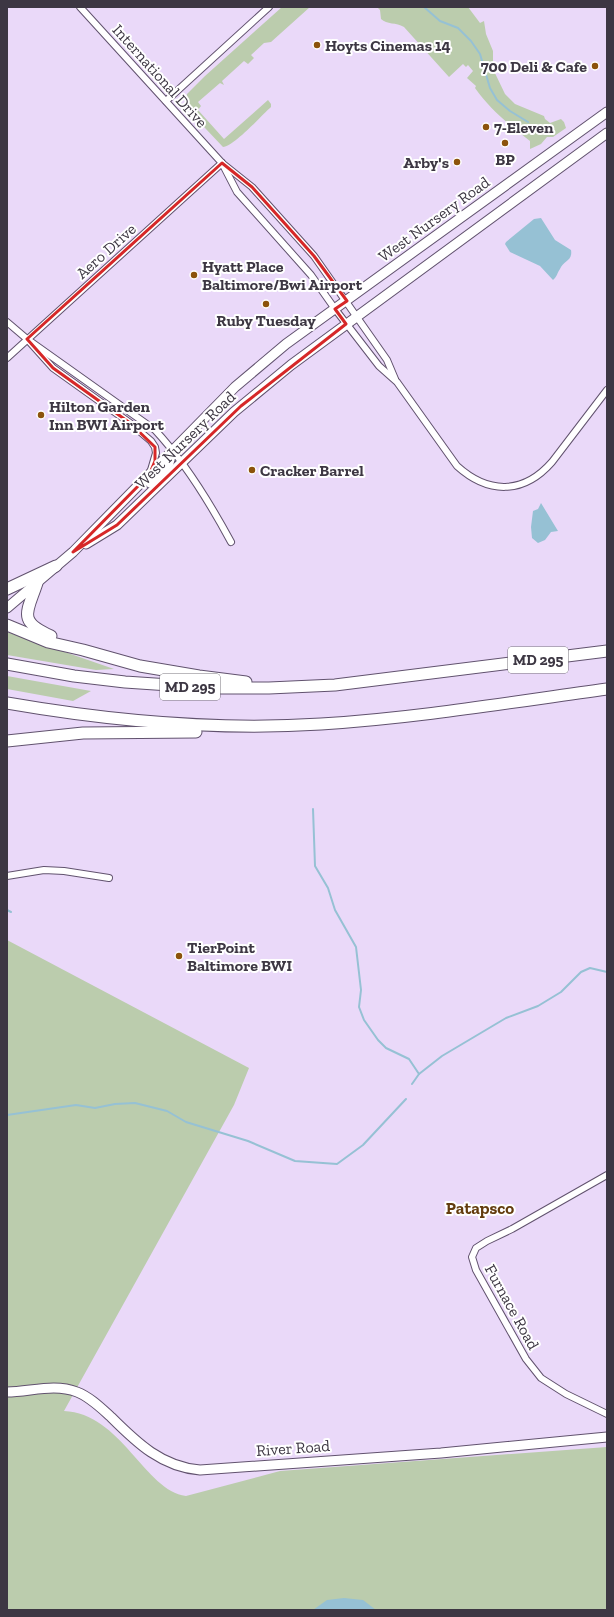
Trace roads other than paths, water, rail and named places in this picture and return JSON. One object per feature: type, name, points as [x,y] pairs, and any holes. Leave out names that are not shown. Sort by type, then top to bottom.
[{"type":"highway","points":[[7,589],[56,566]]},
{"type":"highway","points":[[37,583],[26,611],[28,620],[41,632],[83,650]]},
{"type":"highway","points":[[7,625],[48,642],[140,666],[239,681],[269,683],[374,679]]},
{"type":"highway","name":"MD 295","points":[[7,664],[74,676],[125,682],[214,688],[335,685],[374,679],[426,675],[607,651]]},
{"type":"highway","name":"MD 295","points":[[7,703],[67,713],[157,723],[211,726],[320,724],[400,717],[607,689]]},
{"type":"highway","points":[[7,741],[83,733],[267,731],[320,724]]},
{"type":"main road","name":"West Nursery Road","points":[[7,608],[73,552],[235,387],[255,369],[334,309],[607,112]]},
{"type":"main road","name":"West Nursery Road","points":[[73,552],[117,525],[266,385],[346,324],[557,172],[607,133]]},
{"type":"main road","points":[[117,525],[120,511],[170,463],[172,451]]},
{"type":"main road","name":"River Road","points":[[7,1392],[54,1387],[78,1392],[103,1410],[140,1445],[171,1464],[186,1469],[200,1470],[427,1454],[607,1437]]},
{"type":"street","name":"International Drive","points":[[80,7],[222,162],[252,187],[314,256],[387,360],[397,382],[457,466],[469,476],[480,482],[499,487],[520,485],[542,473],[607,390]]},
{"type":"street","points":[[166,101],[269,7]]},
{"type":"street","name":"International Drive","points":[[222,162],[237,192],[311,275],[334,309],[379,366],[397,382]]},
{"type":"street","name":"Aero Drive","points":[[7,358],[222,162]]},
{"type":"street","points":[[7,322],[27,340],[53,368],[130,423],[151,441],[155,447],[156,453],[149,475]]},
{"type":"street","points":[[27,340],[155,430],[204,496],[231,542]]},
{"type":"street","points":[[7,876],[44,870],[64,871],[109,878]]},
{"type":"street","name":"Furnace Road","points":[[607,1176],[512,1229],[487,1241],[476,1248],[472,1257],[476,1270],[532,1368],[550,1384],[607,1414]]},
{"type":"water","points":[[541,218],[555,240],[571,250],[571,256],[561,266],[553,280],[540,266],[510,252],[505,244],[534,219]]},
{"type":"water","points":[[541,503],[558,531],[551,532],[545,540],[538,543],[532,538],[531,527],[533,511],[538,509]]},
{"type":"water","points":[[344,1598],[363,1600],[376,1610],[313,1610],[327,1600]]},
{"type":"waterway","points":[[424,7],[440,21],[458,28],[471,41],[480,54],[490,88],[497,100],[510,111],[528,122]]},
{"type":"waterway","points":[[313,809],[315,866],[328,888],[335,910],[356,947],[361,990],[359,1007],[364,1020],[378,1040],[386,1048],[409,1059],[419,1074]]},
{"type":"waterway","points":[[7,910],[11,912]]},
{"type":"waterway","points":[[412,1084],[419,1074],[442,1056],[506,1018],[538,1006],[561,992],[581,972],[590,968],[607,972]]},
{"type":"waterway","points":[[7,1115],[76,1105],[95,1108],[115,1104],[135,1103],[167,1111],[186,1122],[248,1141],[295,1161],[337,1164],[363,1145],[406,1099]]},
{"type":"place","name":"Hoyts Cinemas 14","points":[[317,45]]},
{"type":"place","name":"700 Deli & Cafe","points":[[595,66]]},
{"type":"place","name":"7-Eleven","points":[[486,127]]},
{"type":"place","name":"BP","points":[[505,143]]},
{"type":"place","name":"Arby's","points":[[457,162]]},
{"type":"place","name":"Hyatt Place Baltimore/Bwi Airport","points":[[194,275]]},
{"type":"place","name":"Ruby Tuesday","points":[[266,304]]},
{"type":"place","name":"Hilton Garden Inn BWI Airport","points":[[41,415]]},
{"type":"place","name":"Cracker Barrel","points":[[252,470]]},
{"type":"place","name":"TierPoint Baltimore BWI","points":[[179,956]]},
{"type":"district","name":"Patapsco","points":[[480,1208]]}]
